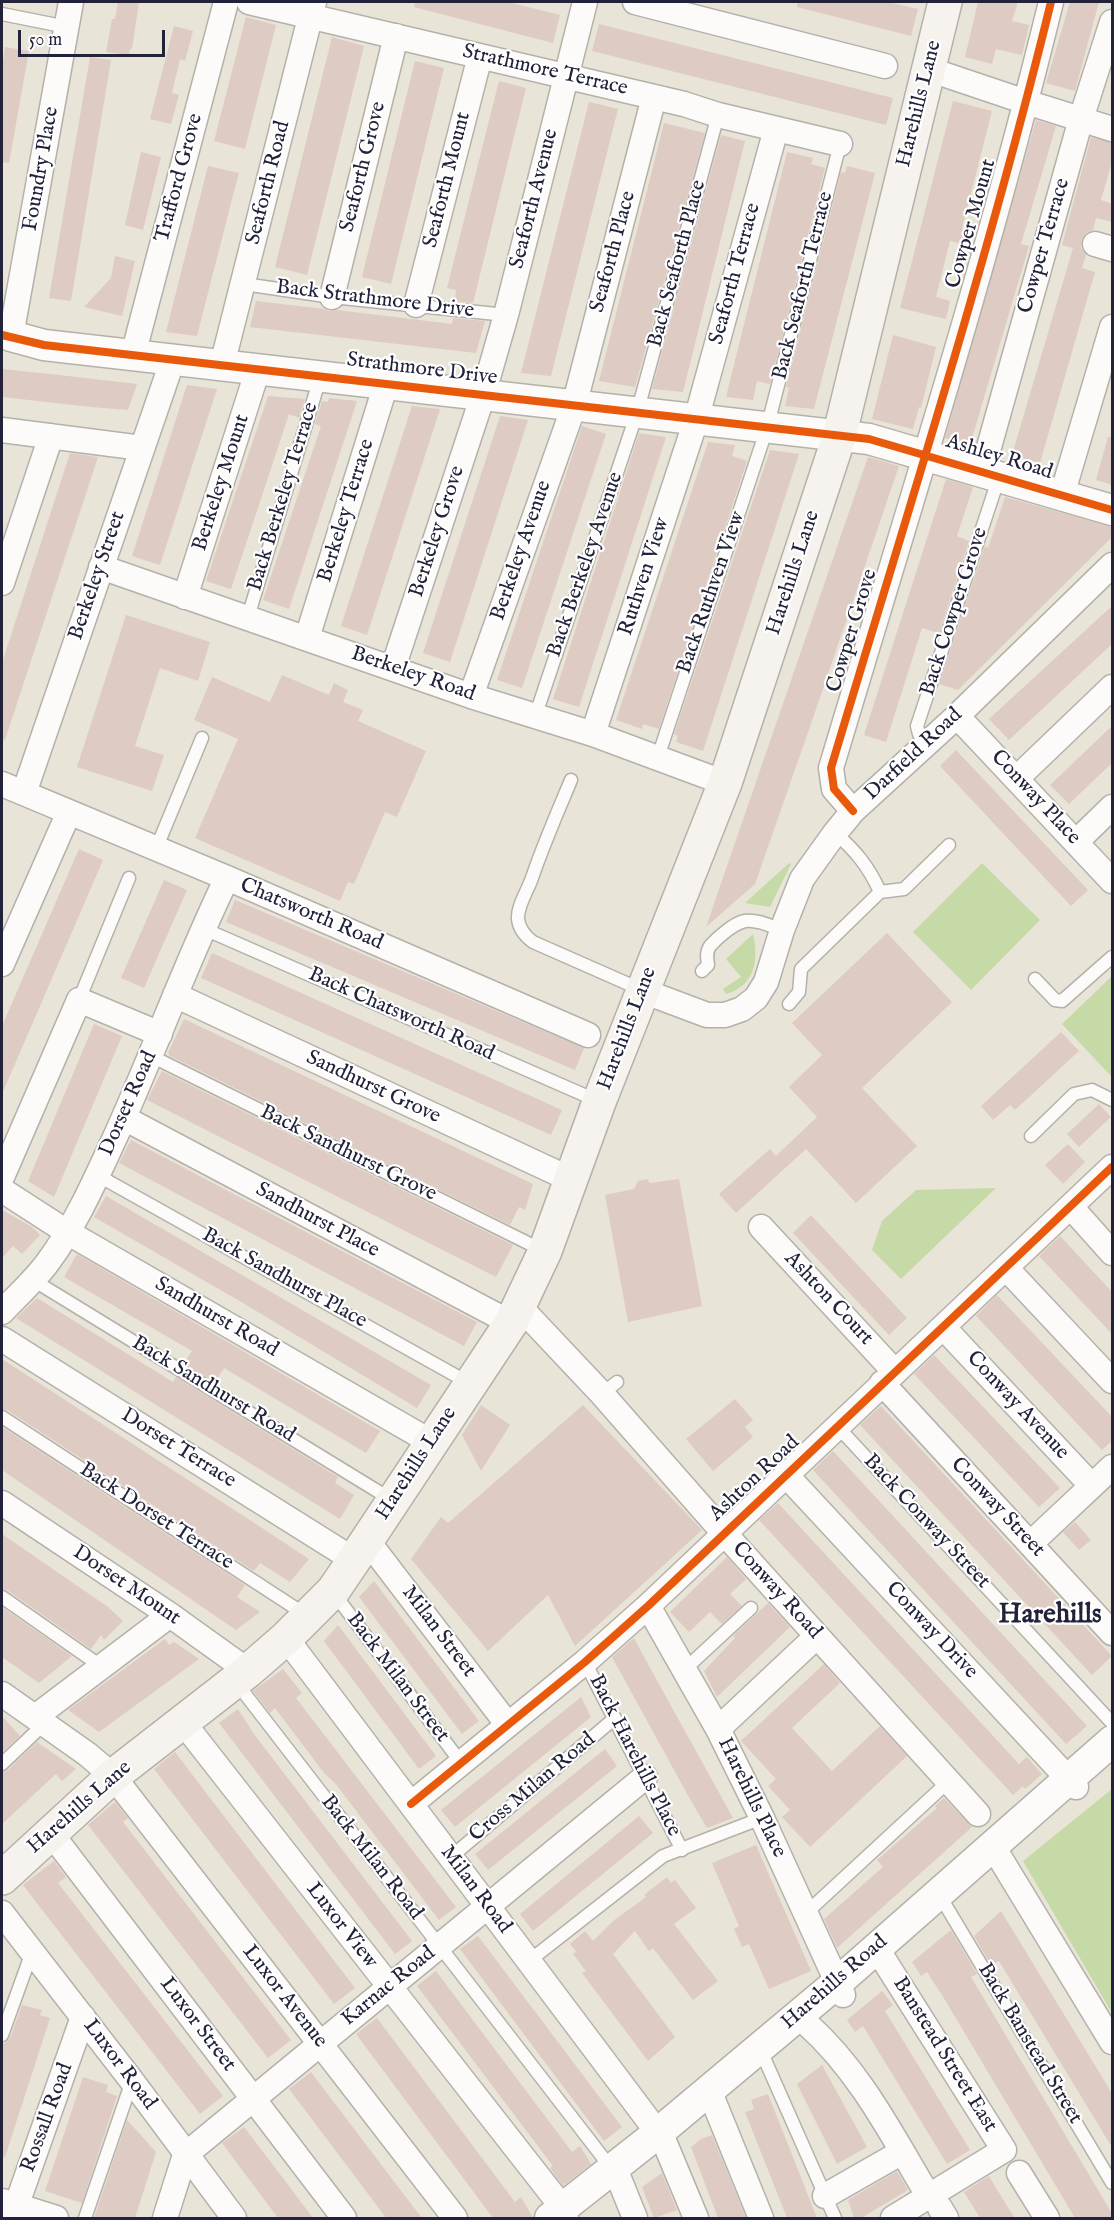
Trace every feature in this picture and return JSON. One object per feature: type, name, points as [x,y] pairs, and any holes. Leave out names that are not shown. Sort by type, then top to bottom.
[{"type":"main road","name":"Harehills Lane","points":[[2,1878],[113,1776],[241,1676],[298,1628],[333,1591],[515,1315],[545,1251],[599,1102],[724,783],[839,437],[941,73],[945,2]]},
{"type":"street","name":"Foundry Place","points":[[5,334],[71,2]]},
{"type":"street","name":"Trafford Grove","points":[[133,355],[226,2]]},
{"type":"street","name":"Strathmore Terrace","points":[[249,2],[312,9],[396,36],[840,144]]},
{"type":"street","name":"Seaforth Avenue","points":[[483,395],[506,315],[585,2]]},
{"type":"street","points":[[634,2],[885,66]]},
{"type":"street","name":"Cowper Mount","points":[[925,455],[1026,102],[1051,2]]},
{"type":"street","name":"Seaforth Road","points":[[222,365],[312,9]]},
{"type":"street","name":"Cowper Terrace","points":[[990,475],[1081,119],[1113,22]]},
{"type":"street","name":"Seaforth Grove","points":[[332,297],[396,36]]},
{"type":"street","name":"Seaforth Mount","points":[[416,305],[480,56]]},
{"type":"street","points":[[941,73],[1113,129]]},
{"type":"street","name":"Seaforth Place","points":[[574,406],[654,97]]},
{"type":"street","name":"Seaforth Terrace","points":[[696,420],[776,129]]},
{"type":"street","points":[[1062,495],[1113,327]]},
{"type":"street","name":"Strathmore Drive","points":[[5,334],[44,345],[839,437]]},
{"type":"street","name":"Berkeley Street","points":[[24,793],[173,359]]},
{"type":"street","name":"Berkeley Mount","points":[[185,597],[258,369]]},
{"type":"street","name":"Berkeley Terrace","points":[[307,638],[386,384]]},
{"type":"street","name":"Berkeley Grove","points":[[393,668],[483,395]]},
{"type":"street","name":"Berkeley Avenue","points":[[471,696],[574,406]]},
{"type":"street","name":"Ruthven View","points":[[593,734],[696,420]]},
{"type":"street","points":[[2,430],[142,448]]},
{"type":"street","points":[[2,583],[51,436]]},
{"type":"street","name":"Ashley Road","points":[[839,437],[869,439],[1113,510]]},
{"type":"street","name":"Cowper Grove","points":[[853,811],[834,789],[831,768],[925,455]]},
{"type":"street","name":"Darfield Road","points":[[643,991],[707,1016],[725,1015],[742,1009],[756,998],[766,982],[782,930],[802,879],[853,811],[957,716],[1113,565]]},
{"type":"street","name":"Berkeley Road","points":[[101,567],[471,696],[593,734],[724,783]]},
{"type":"street","points":[[1016,780],[1113,687]]},
{"type":"street","name":"Conway Place","points":[[957,716],[1113,880]]},
{"type":"street","name":"Chatsworth Road","points":[[2,784],[227,878],[588,1035]]},
{"type":"street","points":[[1076,842],[1113,807]]},
{"type":"street","points":[[2,964],[69,813]]},
{"type":"street","name":"Dorset Road","points":[[2,1312],[48,1262],[67,1232],[97,1175],[151,1056],[202,928],[227,878]]},
{"type":"street","name":"Sandhurst Grove","points":[[175,995],[572,1180]]},
{"type":"street","points":[[2,1177],[79,1000],[160,1034]]},
{"type":"street","name":"Sandhurst Place","points":[[124,1118],[515,1315]]},
{"type":"street","name":"Ashton Road","points":[[411,1804],[585,1662],[648,1606],[1113,1167]]},
{"type":"street","name":"Sandhurst Road","points":[[2,1190],[67,1232],[431,1442]]},
{"type":"street","points":[[1071,1207],[1113,1253]]},
{"type":"street","name":"Ashton Court","points":[[761,1227],[888,1378]]},
{"type":"street","points":[[1006,1268],[1113,1382]]},
{"type":"street","name":"Conway Road","points":[[515,1315],[609,1388],[724,1533],[978,1814]]},
{"type":"street","name":"Conway Avenue","points":[[943,1327],[1091,1485]]},
{"type":"street","name":"Dorset Terrace","points":[[2,1339],[361,1550]]},
{"type":"street","name":"Conway Street","points":[[888,1378],[1030,1544],[1113,1633]]},
{"type":"street","points":[[1030,1544],[1113,1467]]},
{"type":"street","name":"Conway Drive","points":[[786,1475],[1072,1783]]},
{"type":"street","name":"Dorset Mount","points":[[2,1503],[170,1615],[241,1676]]},
{"type":"street","name":"Milan Street","points":[[361,1550],[508,1725]]},
{"type":"street","name":"Harehills Place","points":[[648,1606],[718,1730],[762,1818],[840,1989]]},
{"type":"street","points":[[39,1720],[102,1667],[170,1615]]},
{"type":"street","name":"Milan Road","points":[[298,1628],[411,1804],[661,2137],[696,2218]]},
{"type":"street","points":[[718,1730],[817,1636]]},
{"type":"street","name":"Luxor Avenue","points":[[2,1694],[87,1754],[113,1776],[455,2218]]},
{"type":"street","name":"Luxor View","points":[[182,1721],[555,2198],[561,2217]]},
{"type":"street","name":"Harehills Road","points":[[712,2095],[765,2060],[807,2024],[840,1989],[884,1960],[946,1906],[1000,1858],[1113,1741]]},
{"type":"street","name":"Harehills Road","points":[[561,2217],[840,1989],[1072,1783],[1113,1756]]},
{"type":"street","name":"Karnac Road","points":[[185,2155],[645,1777]]},
{"type":"street","name":"Luxor Street","points":[[50,1832],[344,2218]]},
{"type":"street","points":[[1000,1858],[1113,2042]]},
{"type":"street","name":"Luxor Road","points":[[2,1913],[234,2218]]},
{"type":"street","name":"Banstead Street East","points":[[884,1960],[1004,2150],[939,2208]]},
{"type":"street","name":"Rossall Road","points":[[10,2208],[83,2017]]},
{"type":"street","points":[[807,2024],[830,2044],[854,2076],[939,2208],[893,2218]]},
{"type":"street","points":[[712,2095],[761,2218]]},
{"type":"street","points":[[825,2196],[902,2152]]},
{"type":"street","points":[[165,2218],[185,2155]]},
{"type":"street","points":[[615,2173],[635,2218]]},
{"type":"street","points":[[1019,2173],[1047,2218]]},
{"type":"street","points":[[10,2208],[56,2218]]},
{"type":"lane","points":[[2,14],[67,27]]},
{"type":"lane","name":"Back Seaforth Place","points":[[637,413],[718,115]]},
{"type":"lane","name":"Back Seaforth Terrace","points":[[767,428],[840,144]]},
{"type":"lane","name":"Back Strathmore Drive","points":[[244,284],[332,297],[506,315]]},
{"type":"lane","name":"Back Berkeley Terrace","points":[[248,617],[320,377]]},
{"type":"lane","name":"Back Berkeley Avenue","points":[[535,717],[637,413]]},
{"type":"lane","name":"Back Ruthven View","points":[[658,757],[767,428]]},
{"type":"lane","name":"Back Cowper Grove","points":[[927,744],[919,734],[917,726],[990,475]]},
{"type":"lane","points":[[156,849],[202,738]]},
{"type":"lane","points":[[571,780],[538,858],[519,910],[518,920],[526,936],[533,942],[643,991]]},
{"type":"lane","points":[[836,832],[857,852],[873,875],[880,892]]},
{"type":"lane","points":[[789,1004],[798,992],[801,969],[880,892],[904,889],[949,845]]},
{"type":"lane","points":[[79,1000],[129,878]]},
{"type":"lane","points":[[702,971],[708,965],[707,954],[711,946],[743,921],[758,921],[782,930]]},
{"type":"lane","name":"Back Chatsworth Road","points":[[202,928],[599,1102]]},
{"type":"lane","points":[[1035,979],[1055,1000],[1062,1001],[1113,957]]},
{"type":"lane","name":"Back Sandhurst Grove","points":[[151,1056],[545,1251]]},
{"type":"lane","points":[[1031,1136],[1074,1094],[1092,1090],[1113,1100]]},
{"type":"lane","name":"Back Sandhurst Place","points":[[97,1175],[470,1383]]},
{"type":"lane","name":"Back Sandhurst Road","points":[[33,1280],[393,1500]]},
{"type":"lane","name":"Back Dorset Terrace","points":[[2,1417],[298,1628]]},
{"type":"lane","name":"Back Conway Street","points":[[837,1426],[1113,1724]]},
{"type":"lane","name":"Back Milan Street","points":[[333,1591],[462,1764]]},
{"type":"lane","points":[[2,1597],[102,1667]]},
{"type":"lane","points":[[684,1670],[751,1608]]},
{"type":"lane","name":"Back Harehills Place","points":[[585,1662],[682,1850]]},
{"type":"lane","name":"Back Milan Road","points":[[241,1676],[439,1946],[615,2173]]},
{"type":"lane","name":"Cross Milan Road","points":[[451,1857],[615,1718]]},
{"type":"lane","points":[[2,1764],[39,1720]]},
{"type":"lane","points":[[805,1914],[949,1781]]},
{"type":"lane","points":[[529,1961],[663,1856],[762,1818]]},
{"type":"lane","name":"Back Banstead Street","points":[[946,1906],[1113,2183]]},
{"type":"lane","points":[[2,2035],[32,1950]]},
{"type":"lane","points":[[765,2060],[835,2218]]},
{"type":"lane","points":[[85,2218],[132,2081]]},
{"type":"green space","points":[[789,863],[791,864],[770,907],[745,903]]},
{"type":"green space","points":[[982,863],[1040,920],[971,990],[913,932]]},
{"type":"green space","points":[[753,934],[755,962],[753,971],[743,985],[726,994],[723,989],[741,977],[726,959]]},
{"type":"green space","points":[[1112,976],[1112,1077],[1062,1024]]},
{"type":"green space","points":[[996,1188],[901,1279],[872,1250],[882,1221],[916,1190]]},
{"type":"green space","points":[[1112,1789],[1112,2013],[1023,1861]]},
{"type":"building","points":[[118,2],[139,2],[132,49],[129,55],[106,52],[112,19],[115,19]]},
{"type":"building","points":[[415,2],[508,2],[560,15],[553,43],[414,7]]},
{"type":"building","points":[[797,2],[888,2],[918,9],[911,36],[797,7]]},
{"type":"building","points":[[978,2],[1018,2],[1012,21],[1029,25],[1022,55],[996,49],[992,64],[965,57]]},
{"type":"building","points":[[1070,2],[1099,2],[1075,91],[1046,83]]},
{"type":"building","points":[[246,17],[276,25],[245,149],[214,141]]},
{"type":"building","points":[[599,24],[893,98],[886,125],[592,51]]},
{"type":"building","points":[[174,26],[193,31],[185,61],[180,59],[172,93],[179,95],[171,124],[150,119]]},
{"type":"building","points":[[332,37],[364,46],[307,275],[275,267]]},
{"type":"building","points":[[5,47],[29,51],[9,163],[2,162],[2,69]]},
{"type":"building","points":[[90,57],[111,60],[71,301],[49,298]]},
{"type":"building","points":[[415,61],[444,68],[391,284],[362,277]]},
{"type":"building","points":[[499,81],[526,88],[473,303],[455,301],[456,290],[447,288]]},
{"type":"building","points":[[953,101],[992,111],[962,228],[971,231],[968,245],[950,241],[936,297],[950,301],[946,319],[900,308]]},
{"type":"building","points":[[589,102],[618,109],[551,376],[521,373]]},
{"type":"building","points":[[1036,120],[1056,126],[1021,244],[1029,246],[970,445],[945,438]]},
{"type":"building","points":[[664,123],[705,133],[635,387],[599,381]]},
{"type":"building","points":[[721,135],[745,141],[683,392],[652,389]]},
{"type":"building","points":[[1091,137],[1113,143],[1113,158],[1101,200],[1113,204],[1113,222],[1096,218],[1093,230],[1086,233],[1082,239],[1081,248],[1086,255],[1082,268],[1095,272],[1040,463],[1012,455],[1073,248],[1062,245]]},
{"type":"building","points":[[141,152],[161,157],[143,230],[125,225]]},
{"type":"building","points":[[787,152],[813,158],[811,164],[825,168],[770,384],[757,381],[753,400],[726,397]]},
{"type":"building","points":[[208,166],[239,173],[197,336],[166,332]]},
{"type":"building","points":[[847,166],[875,173],[814,409],[785,406],[789,388],[786,387],[841,172],[845,173]]},
{"type":"building","points":[[115,256],[135,261],[122,316],[84,307],[111,278]]},
{"type":"building","points":[[256,301],[452,324],[453,318],[485,321],[476,353],[250,327]]},
{"type":"building","points":[[893,335],[936,347],[921,408],[919,407],[913,429],[872,419]]},
{"type":"building","points":[[2,369],[137,384],[128,410],[91,407],[2,397]]},
{"type":"building","points":[[187,385],[217,389],[160,565],[132,556]]},
{"type":"building","points":[[268,396],[305,399],[299,418],[289,414],[231,589],[206,581]]},
{"type":"building","points":[[329,398],[357,401],[289,609],[263,600],[321,426],[315,424],[322,401],[328,402]]},
{"type":"building","points":[[412,406],[440,409],[367,635],[341,626]]},
{"type":"building","points":[[500,416],[528,420],[450,662],[423,653]]},
{"type":"building","points":[[582,426],[606,434],[522,688],[497,680]]},
{"type":"building","points":[[639,433],[666,437],[579,707],[553,699]]},
{"type":"building","points":[[1108,437],[1113,437],[1113,485],[1096,480]]},
{"type":"building","points":[[708,442],[735,445],[732,456],[747,461],[659,729],[643,724],[642,729],[616,720]]},
{"type":"building","points":[[770,450],[799,454],[703,751],[676,742],[678,736],[674,734]]},
{"type":"building","points":[[70,453],[98,457],[5,740],[2,739],[2,663]]},
{"type":"building","points":[[868,457],[899,466],[813,718],[755,884],[706,927]]},
{"type":"building","points":[[946,479],[973,487],[957,536],[969,541],[939,633],[922,628],[886,742],[864,735]]},
{"type":"building","points":[[1005,497],[1113,527],[1113,536],[958,690],[939,684],[985,546],[988,548]]},
{"type":"building","points":[[1113,605],[1113,643],[1009,740],[989,719]]},
{"type":"building","points":[[126,615],[210,642],[198,681],[160,668],[135,746],[164,755],[152,791],[77,767]]},
{"type":"building","points":[[282,675],[329,695],[334,683],[348,690],[343,702],[363,710],[358,721],[426,751],[397,817],[385,812],[354,884],[348,882],[340,901],[195,838],[238,739],[194,720],[212,677],[270,702]]},
{"type":"building","points":[[1113,725],[1113,762],[1069,804],[1050,785]]},
{"type":"building","points":[[956,750],[1088,890],[1071,906],[940,766]]},
{"type":"building","points":[[79,849],[103,860],[2,1094],[2,1026]]},
{"type":"building","points":[[164,880],[187,890],[144,988],[121,978]]},
{"type":"building","points":[[235,900],[584,1048],[575,1070],[226,922]]},
{"type":"building","points":[[887,933],[952,1002],[862,1088],[917,1146],[856,1203],[806,1149],[736,1213],[719,1194],[770,1149],[776,1156],[817,1117],[789,1087],[822,1055],[792,1023]]},
{"type":"building","points":[[212,953],[562,1110],[551,1135],[201,978]]},
{"type":"building","points":[[184,1019],[533,1184],[525,1210],[519,1207],[510,1225],[170,1056],[168,1053]]},
{"type":"building","points":[[94,1024],[122,1036],[54,1197],[28,1181]]},
{"type":"building","points":[[1061,1032],[1079,1051],[1015,1110],[1010,1105],[993,1120],[981,1106]]},
{"type":"building","points":[[162,1071],[513,1245],[496,1277],[147,1100]]},
{"type":"building","points":[[1099,1104],[1111,1117],[1079,1147],[1067,1134]]},
{"type":"building","points":[[131,1140],[477,1322],[464,1346],[119,1163]]},
{"type":"building","points":[[1068,1144],[1085,1162],[1063,1184],[1045,1165]]},
{"type":"building","points":[[647,1179],[650,1183],[679,1179],[702,1306],[628,1322],[605,1195],[634,1189],[638,1181]]},
{"type":"building","points":[[106,1196],[431,1385],[417,1408],[243,1303],[94,1217]]},
{"type":"building","points":[[2,1210],[32,1227],[40,1235],[22,1254],[13,1246],[2,1258]]},
{"type":"building","points":[[811,1215],[907,1318],[889,1335],[793,1233]]},
{"type":"building","points":[[1060,1236],[1113,1293],[1113,1335],[1039,1256]]},
{"type":"building","points":[[77,1254],[380,1431],[366,1453],[224,1368],[215,1382],[184,1363],[192,1351],[64,1277]]},
{"type":"building","points":[[997,1295],[1113,1418],[1113,1440],[1102,1450],[976,1316]]},
{"type":"building","points":[[37,1298],[173,1382],[176,1377],[338,1477],[335,1483],[354,1495],[340,1519],[16,1318]]},
{"type":"building","points":[[934,1355],[1060,1488],[1039,1507],[914,1374]]},
{"type":"building","points":[[2,1359],[309,1559],[290,1582],[260,1563],[254,1571],[7,1410],[2,1409]]},
{"type":"building","points":[[735,1399],[753,1420],[745,1427],[753,1437],[713,1471],[686,1439]]},
{"type":"building","points":[[481,1405],[510,1425],[481,1471],[462,1435]]},
{"type":"building","points":[[583,1405],[702,1530],[575,1646],[548,1595],[488,1651],[411,1559],[441,1517],[448,1523]]},
{"type":"building","points":[[881,1406],[1112,1656],[1092,1675],[860,1425]]},
{"type":"building","points":[[2,1427],[245,1585],[237,1597],[260,1612],[236,1630],[2,1470]]},
{"type":"building","points":[[833,1451],[1087,1726],[1066,1744],[813,1470]]},
{"type":"building","points":[[778,1503],[1019,1764],[1027,1757],[1042,1774],[1025,1789],[1023,1786],[1013,1795],[759,1520]]},
{"type":"building","points":[[1075,1522],[1091,1540],[1079,1550],[1063,1532]]},
{"type":"building","points":[[2,1534],[108,1607],[123,1621],[104,1640],[101,1635],[91,1649],[7,1590],[2,1589]]},
{"type":"building","points":[[727,1557],[746,1579],[730,1594],[742,1606],[722,1624],[710,1612],[689,1632],[670,1612]]},
{"type":"building","points":[[374,1581],[479,1721],[462,1734],[359,1597]]},
{"type":"building","points":[[768,1603],[790,1627],[717,1697],[704,1671],[735,1638],[733,1636]]},
{"type":"building","points":[[2,1607],[72,1656],[39,1683],[2,1657]]},
{"type":"building","points":[[338,1625],[436,1756],[419,1769],[324,1641]]},
{"type":"building","points":[[634,1638],[733,1818],[707,1828],[690,1799],[612,1657]]},
{"type":"building","points":[[165,1639],[169,1645],[174,1642],[199,1659],[99,1732],[68,1710]]},
{"type":"building","points":[[824,1664],[840,1683],[792,1728],[832,1771],[880,1726],[907,1756],[810,1847],[782,1817],[790,1810],[768,1786],[776,1779],[741,1741]]},
{"type":"building","points":[[283,1669],[302,1693],[296,1698],[456,1907],[439,1920],[275,1708],[270,1713],[253,1691]]},
{"type":"building","points":[[581,1697],[591,1717],[455,1827],[441,1810]]},
{"type":"building","points":[[238,1709],[254,1734],[412,1941],[395,1954],[219,1723]]},
{"type":"building","points":[[2,1716],[20,1736],[2,1753]]},
{"type":"building","points":[[37,1742],[76,1769],[62,1781],[56,1774],[2,1824],[2,1772],[8,1770]]},
{"type":"building","points":[[605,1749],[617,1766],[488,1870],[475,1854]]},
{"type":"building","points":[[175,1752],[355,1988],[334,2004],[154,1769]]},
{"type":"building","points":[[944,1798],[972,1827],[837,1948],[824,1919],[883,1867],[877,1860],[937,1808],[935,1806]]},
{"type":"building","points":[[115,1802],[128,1818],[123,1822],[291,2040],[268,2058],[88,1825]]},
{"type":"building","points":[[639,1816],[653,1833],[533,1931],[520,1914]]},
{"type":"building","points":[[756,1845],[811,1971],[769,1989],[749,1944],[742,1947],[734,1929],[739,1926],[712,1863]]},
{"type":"building","points":[[54,1861],[66,1877],[58,1883],[223,2096],[200,2114],[23,1885]]},
{"type":"building","points":[[667,1877],[671,1883],[675,1880],[696,1908],[674,1924],[718,1981],[693,2000],[653,1948],[649,1951],[635,1931],[613,1954],[675,2037],[648,2061],[582,1973],[586,1971],[573,1954],[576,1951],[570,1944],[585,1931],[593,1941],[613,1921],[646,1897],[644,1895]]},
{"type":"building","points":[[1001,1911],[1113,2095],[1113,2149],[999,1961],[991,1965],[974,1936]]},
{"type":"building","points":[[951,1930],[977,1974],[971,1977],[1113,2218],[1075,2218],[942,1995],[927,1972],[921,1976],[912,1962]]},
{"type":"building","points":[[478,1936],[622,2127],[604,2141],[460,1949]]},
{"type":"building","points":[[436,1971],[572,2152],[580,2146],[591,2164],[563,2186],[550,2168],[553,2166],[417,1986]]},
{"type":"building","points":[[882,1991],[893,2005],[885,2011],[970,2150],[947,2164],[863,2026],[855,2032],[847,2020]]},
{"type":"building","points":[[22,2005],[42,2010],[40,2015],[50,2018],[5,2157],[2,2156],[2,2045],[10,2038]]},
{"type":"building","points":[[377,2018],[515,2202],[521,2197],[533,2218],[493,2218],[356,2034]]},
{"type":"building","points":[[822,2065],[867,2147],[837,2164],[797,2084]]},
{"type":"building","points":[[311,2072],[422,2218],[386,2218],[289,2089]]},
{"type":"building","points":[[83,2077],[108,2085],[106,2092],[117,2096],[82,2203],[45,2191]]},
{"type":"building","points":[[768,2094],[817,2218],[787,2218],[745,2112],[754,2109],[751,2100]]},
{"type":"building","points":[[127,2120],[156,2152],[135,2218],[94,2218]]},
{"type":"building","points":[[244,2127],[313,2218],[278,2218],[222,2143]]},
{"type":"building","points":[[712,2135],[746,2218],[718,2218],[691,2147],[701,2139]]},
{"type":"building","points":[[897,2171],[908,2190],[861,2218],[854,2218],[848,2200]]},
{"type":"building","points":[[662,2173],[677,2210],[654,2218],[642,2187]]},
{"type":"building","points":[[989,2176],[1015,2218],[980,2218],[964,2192]]},
{"type":"cycle path","points":[[853,811],[834,789],[831,768],[974,291],[1051,2]]},
{"type":"cycle path","points":[[2,335],[44,345],[869,439],[1112,510]]},
{"type":"cycle path","points":[[411,1804],[585,1662],[648,1606],[1112,1167]]},
{"type":"district","name":"Harehills","points":[[1050,1616]]}]
